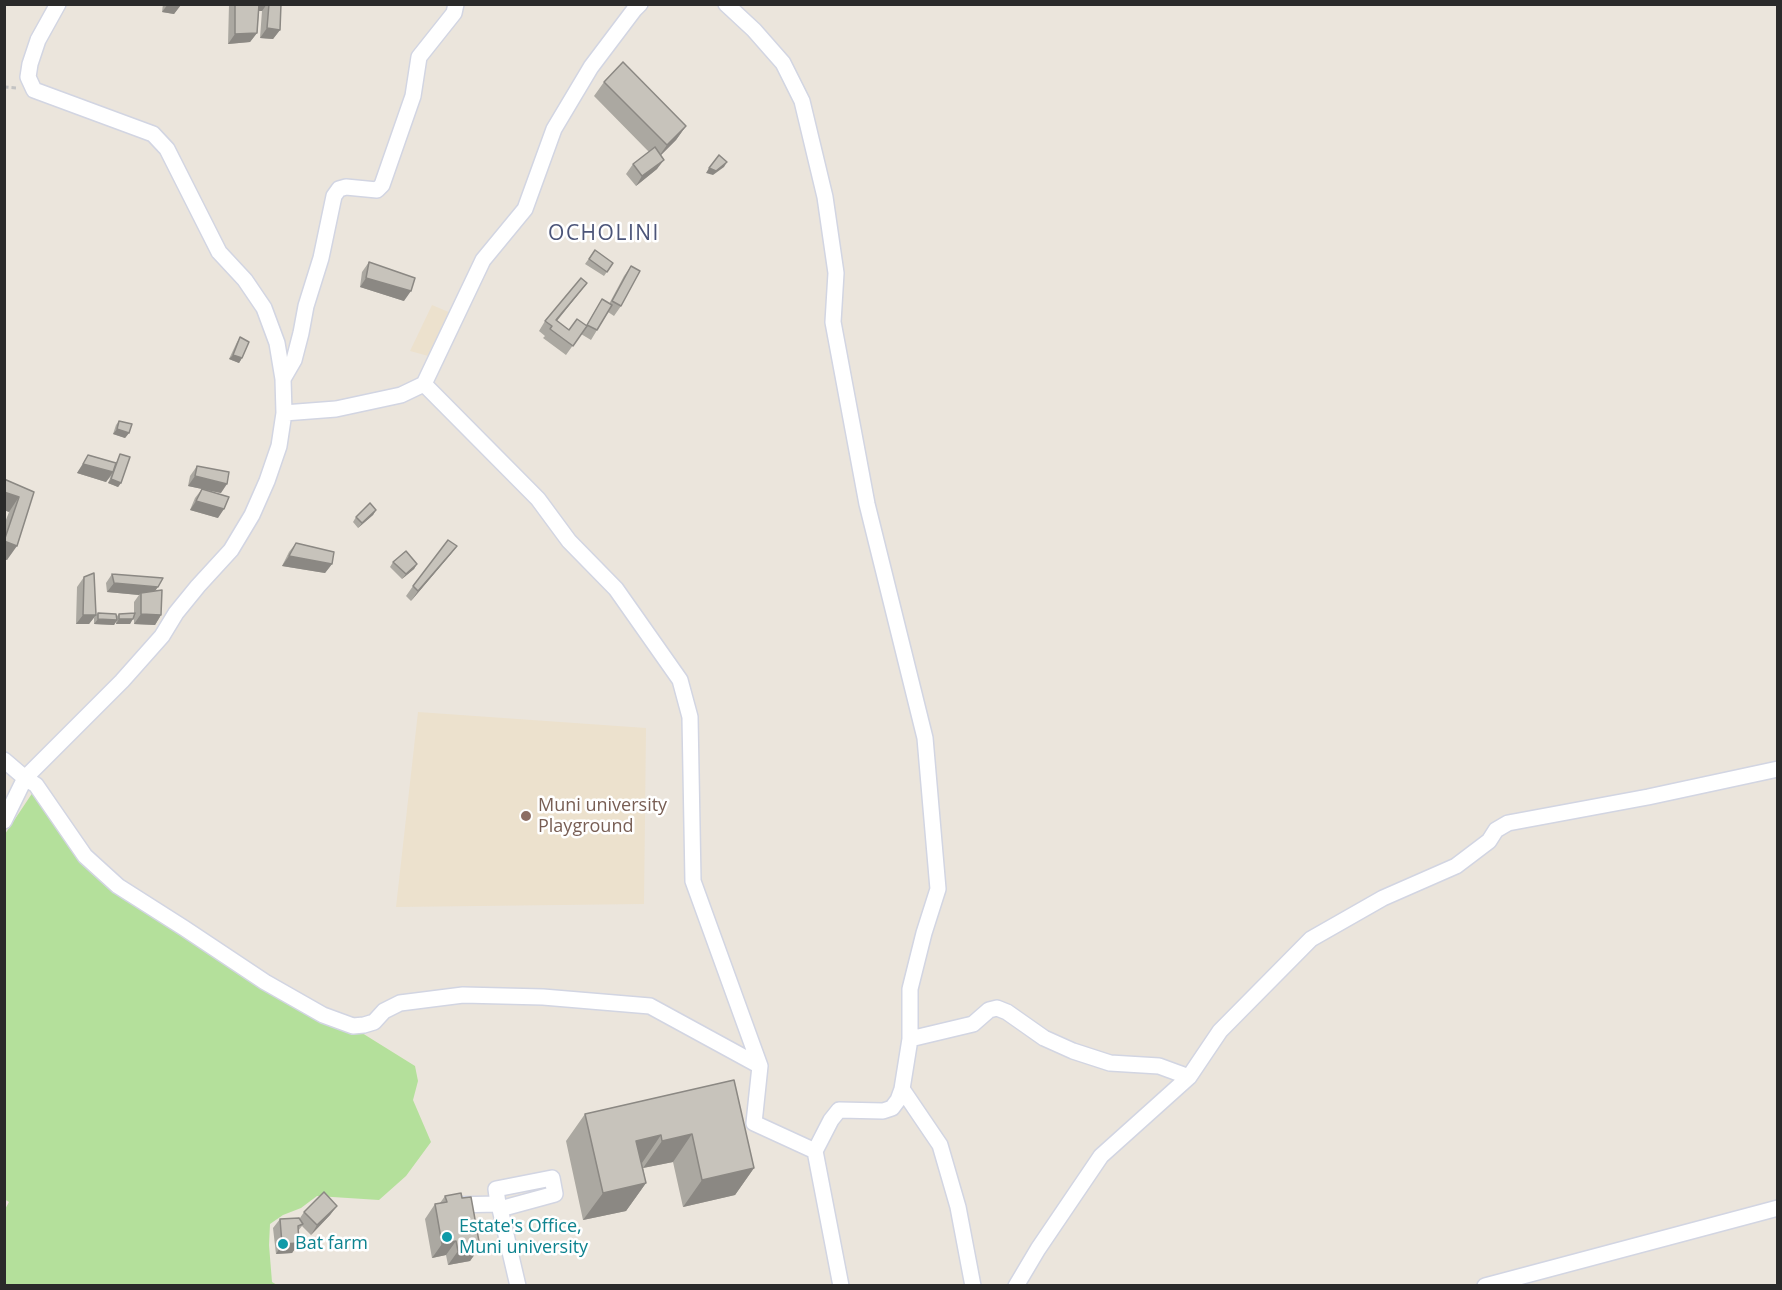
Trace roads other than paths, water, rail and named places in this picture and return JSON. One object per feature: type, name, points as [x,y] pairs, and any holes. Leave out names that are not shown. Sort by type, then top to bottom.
[{"type":"street","points":[[4,821],[26,777],[122,681],[162,636],[176,613],[198,586],[231,550],[252,515],[267,481],[279,446],[284,413],[283,379],[277,343],[264,308],[245,280],[219,252],[167,149],[153,134],[34,90],[28,77],[30,64],[38,40],[58,4]]},
{"type":"street","points":[[283,379],[294,360],[302,333],[306,306],[321,258],[334,196],[339,189],[346,187],[377,190],[382,184],[413,96],[419,57],[454,13],[456,4]]},
{"type":"street","points":[[284,413],[336,409],[401,395],[424,384],[483,260],[525,210],[554,129],[591,67],[640,4]]},
{"type":"street","points":[[726,4],[754,30],[783,63],[802,101],[825,196],[836,273],[833,322],[867,504],[925,738],[938,890],[910,989],[910,1040],[902,1089],[892,1108],[883,1111],[839,1110],[831,1120],[815,1151],[841,1286]]},
{"type":"street","points":[[424,384],[538,499],[568,541],[616,589],[680,680],[690,717],[693,880],[760,1066],[754,1123],[815,1151]]},
{"type":"street","points":[[4,760],[36,785],[85,856],[118,886],[200,938],[257,978],[323,1015],[353,1026],[364,1025],[374,1022],[384,1011],[399,1003],[463,995],[543,997],[650,1006],[760,1066]]},
{"type":"street","points":[[1016,1286],[1038,1249],[1101,1156],[1189,1077],[1220,1031],[1311,939],[1383,898],[1456,866],[1489,841],[1496,830],[1508,823],[1648,797],[1778,769]]},
{"type":"street","points":[[910,1040],[973,1024],[989,1010],[998,1008],[1044,1038],[1073,1051],[1110,1063],[1159,1066],[1189,1077]]},
{"type":"street","points":[[902,1089],[940,1145],[958,1207],[973,1286]]},
{"type":"street","points":[[446,1205],[498,1204],[496,1190],[552,1178],[555,1194],[500,1209],[518,1286]]},
{"type":"street","points":[[1485,1286],[1778,1208]]},
{"type":"place","name":"Muni university Playground","points":[[526,816]]},
{"type":"place","name":"Estate's Office, Muni university","points":[[447,1237]]},
{"type":"place","name":"Bat farm","points":[[283,1244]]},
{"type":"district","name":"OCHOLINI","points":[[604,234]]}]
